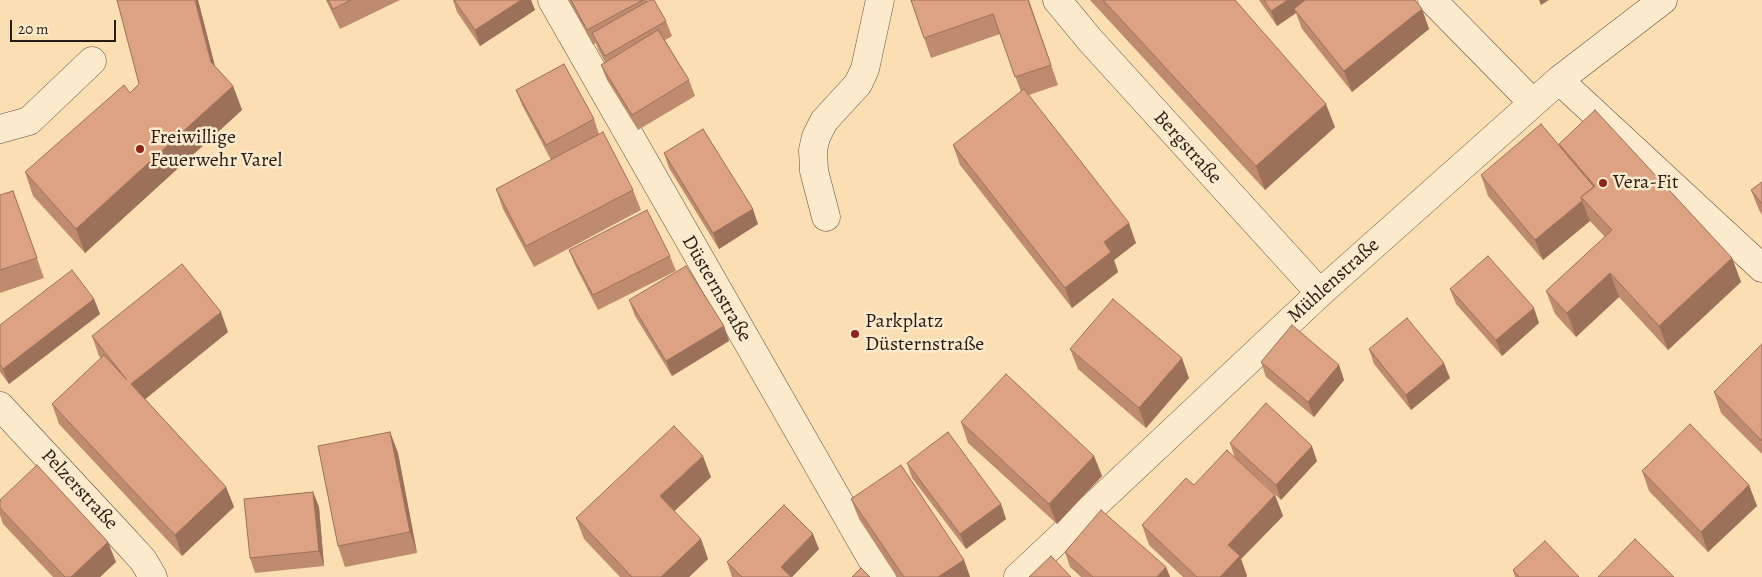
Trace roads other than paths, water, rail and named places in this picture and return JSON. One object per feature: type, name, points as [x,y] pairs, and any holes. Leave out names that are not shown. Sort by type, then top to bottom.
[{"type":"street","name":"Düsternstraße","points":[[552,0],[882,577]]},
{"type":"street","points":[[826,217],[814,171],[814,144],[824,122],[858,84],[865,68],[880,0]]},
{"type":"street","name":"Bergstraße","points":[[1057,0],[1090,40],[1320,293]]},
{"type":"street","points":[[1432,0],[1533,103]]},
{"type":"street","name":"Mühlenstraße","points":[[1018,577],[1320,293],[1559,80],[1663,0]]},
{"type":"street","points":[[0,129],[29,122],[92,61]]},
{"type":"street","points":[[1559,80],[1762,268]]},
{"type":"street","name":"Pelzerstraße","points":[[0,406],[122,536],[153,577]]},
{"type":"place","name":"Freiwillige Feuerwehr Varel","points":[[140,149]]},
{"type":"place","name":"Vera-Fit","points":[[1603,183]]},
{"type":"place","name":"Parkplatz Düsternstraße","points":[[855,334]]}]
